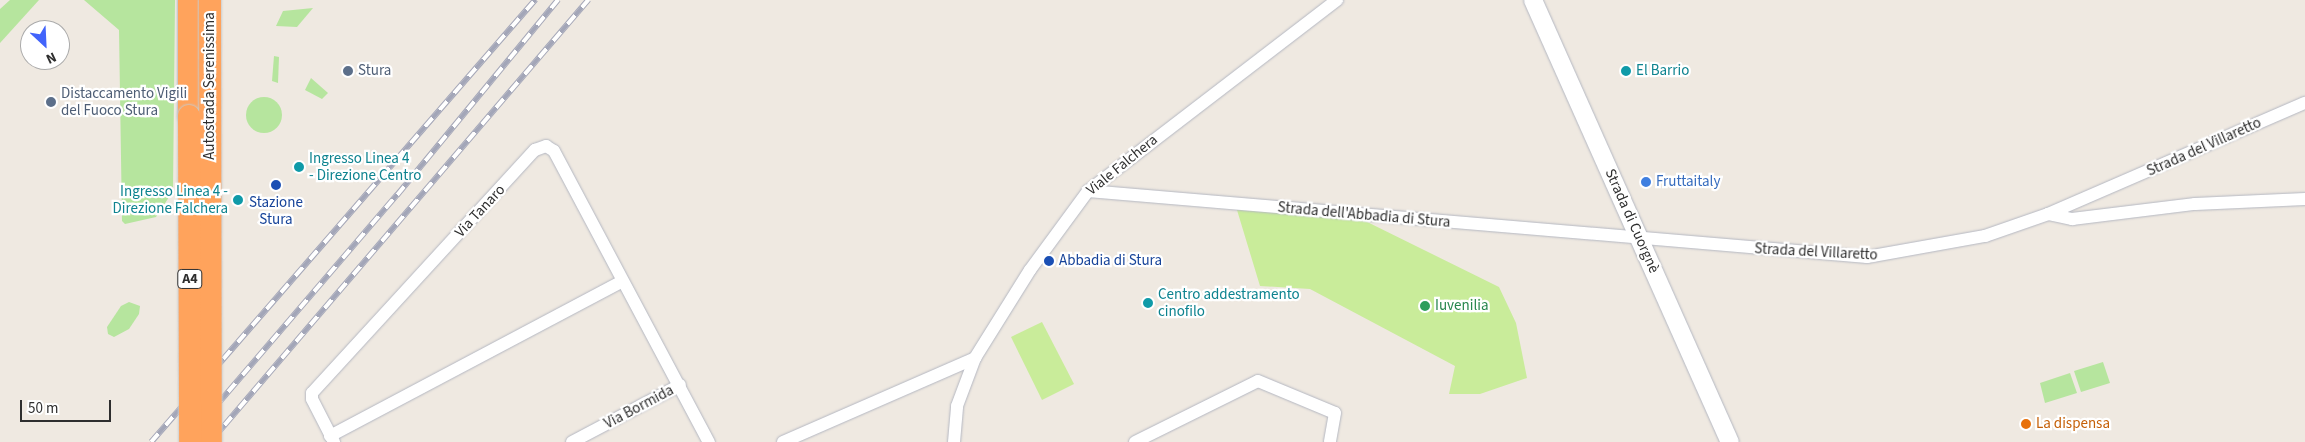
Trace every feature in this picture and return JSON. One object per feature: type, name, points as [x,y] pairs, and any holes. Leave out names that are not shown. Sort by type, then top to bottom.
[{"type":"highway","name":"Autostrada Serenissima","points":[[189,0],[190,442]]},
{"type":"highway","name":"Autostrada Serenissima","points":[[210,0],[212,442]]},
{"type":"main road","name":"Strada di Cuorgnè","points":[[1533,0],[1730,442]]},
{"type":"street","name":"Viale Falchera","points":[[954,442],[957,406],[975,358],[1030,270],[1088,190],[1337,0]]},
{"type":"street","name":"Strada del Villaretto","points":[[1640,239],[1867,258],[1985,236],[2048,214],[2305,103]]},
{"type":"street","name":"Via Tanaro","points":[[332,439],[312,396],[542,146],[554,151],[710,442]]},
{"type":"street","name":"Strada dell'Abbadia di Stura","points":[[1088,190],[1640,239]]},
{"type":"street","name":"Strada del Villaretto","points":[[2048,214],[2072,218],[2195,204],[2305,198]]},
{"type":"street","points":[[332,439],[623,281]]},
{"type":"street","points":[[783,442],[975,358]]},
{"type":"street","points":[[1135,442],[1258,381],[1335,413],[1330,442]]},
{"type":"street","name":"Via Bormida","points":[[572,442],[680,386]]},
{"type":"green space","points":[[10,0],[39,0],[0,43],[0,9]]},
{"type":"green space","points":[[84,0],[175,0],[173,191],[156,217],[125,224],[122,221],[119,30]]},
{"type":"green space","points":[[313,8],[297,27],[276,26],[283,11]]},
{"type":"green space","points":[[274,56],[279,57],[278,83],[272,81]]},
{"type":"green space","points":[[311,78],[328,93],[322,99],[305,90]]},
{"type":"green space","points":[[264,97],[277,102],[282,115],[277,128],[264,133],[251,128],[246,115],[251,102]]},
{"type":"green space","name":"Iuvenilia","points":[[1237,210],[1349,213],[1499,287],[1516,323],[1527,378],[1480,394],[1449,394],[1455,366],[1310,289],[1260,286]]},
{"type":"green space","points":[[129,302],[140,306],[139,314],[129,329],[114,337],[108,334],[107,327],[121,306]]},
{"type":"green space","points":[[1042,322],[1074,384],[1042,400],[1011,337]]},
{"type":"green space","points":[[2103,362],[2110,383],[2081,392],[2074,371]]},
{"type":"green space","points":[[2070,373],[2077,393],[2045,403],[2040,383]]},
{"type":"railway","points":[[151,442],[535,0]]},
{"type":"railway","points":[[185,442],[397,195],[558,0]]},
{"type":"railway","points":[[210,442],[588,0]]},
{"type":"place","name":"Stura","points":[[348,71]]},
{"type":"place","name":"El Barrio","points":[[1626,71]]},
{"type":"place","name":"Distaccamento Vigili del Fuoco Stura","points":[[51,102]]},
{"type":"place","name":"Ingresso Linea 4 - Direzione Centro","points":[[299,167]]},
{"type":"place","name":"Fruttaitaly","points":[[1646,182]]},
{"type":"place","name":"Stazione Stura","points":[[276,185]]},
{"type":"place","name":"Ingresso Linea 4 - Direzione Falchera","points":[[238,200]]},
{"type":"place","name":"Abbadia di Stura","points":[[1049,261]]},
{"type":"place","name":"Centro addestramento cinofilo","points":[[1148,303]]},
{"type":"place","name":"Iuvenilia","points":[[1425,306]]},
{"type":"place","name":"La dispensa","points":[[2026,424]]}]
